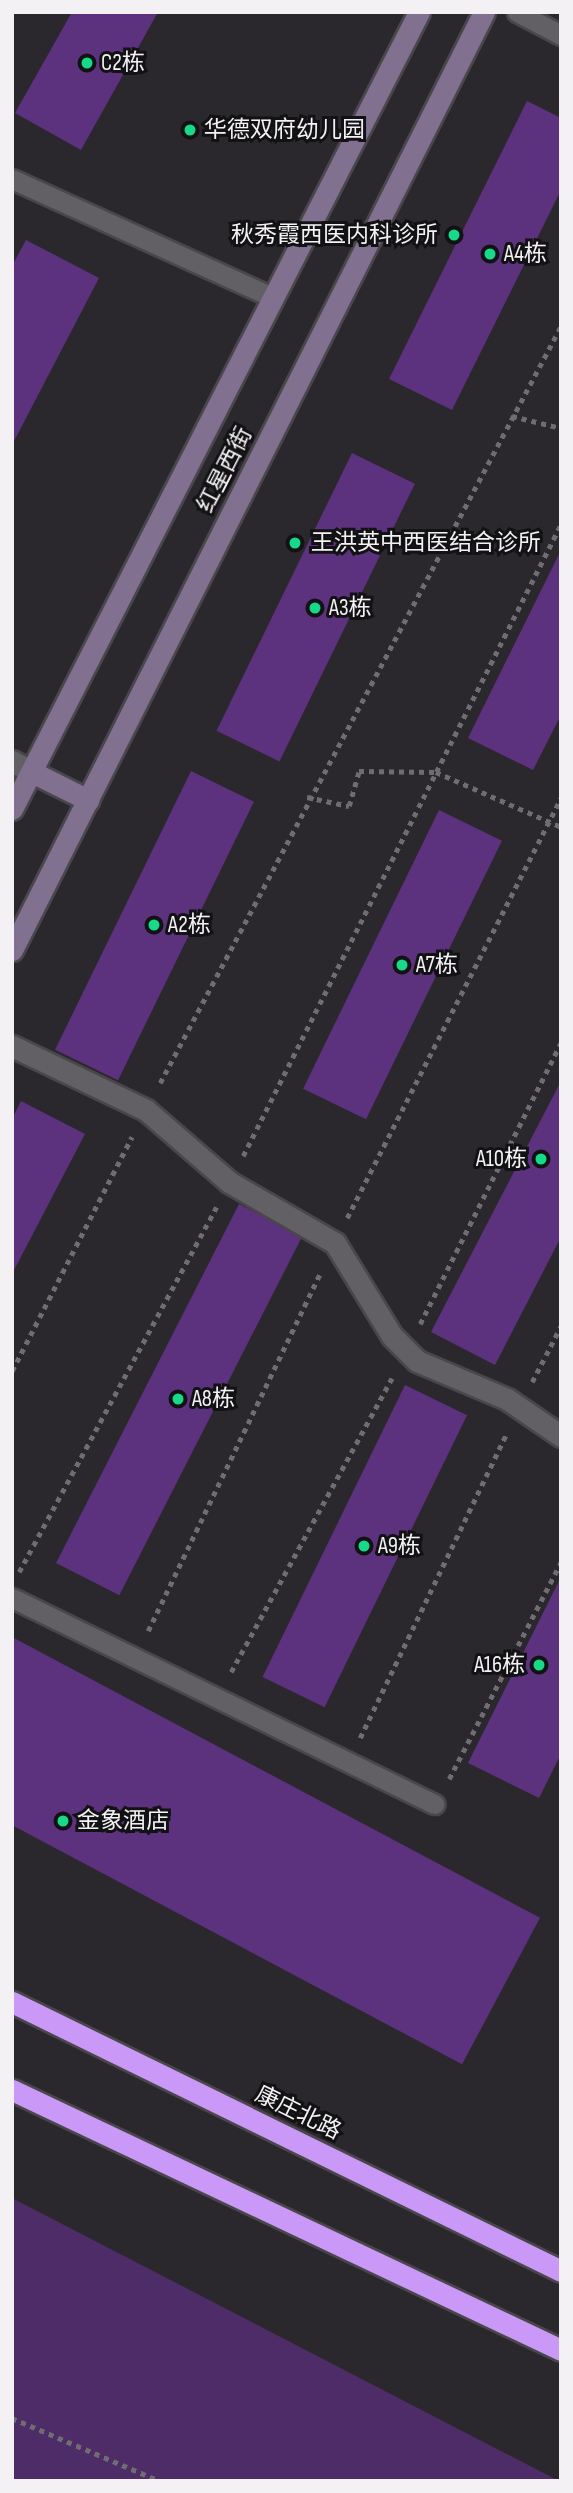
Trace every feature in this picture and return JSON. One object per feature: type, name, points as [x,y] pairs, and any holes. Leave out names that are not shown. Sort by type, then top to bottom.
[{"type":"highway","name":"康庄北路","points":[[12,2002],[561,2271]]},
{"type":"highway","points":[[12,2090],[561,2350]]},
{"type":"main road","name":"红星西街","points":[[12,809],[419,12]]},
{"type":"main road","name":"红星西街","points":[[12,950],[484,12]]},
{"type":"main road","points":[[32,772],[88,800]]},
{"type":"street","points":[[12,761],[32,772]]},
{"type":"street","points":[[12,1046],[146,1110],[229,1182],[335,1243],[392,1336],[417,1361],[519,1407],[561,1436]]},
{"type":"lane","points":[[517,12],[561,34]]},
{"type":"lane","points":[[12,179],[272,297]]},
{"type":"lane","points":[[12,1598],[435,1804]]},
{"type":"path","points":[[12,1371],[307,797],[561,326]]},
{"type":"path","points":[[512,416],[561,428]]},
{"type":"path","points":[[12,1586],[229,1182],[561,524]]},
{"type":"path","points":[[307,797],[349,806],[359,771],[436,772],[561,827]]},
{"type":"path","points":[[348,1762],[519,1407],[561,1326]]},
{"type":"path","points":[[435,1804],[561,1562]]},
{"type":"path","points":[[12,2418],[160,2481]]},
{"type":"shaded area","points":[[12,2198],[559,2481],[12,2481]]},
{"type":"building","name":"C2栋","points":[[72,12],[158,12],[81,150],[15,113]]},
{"type":"building","name":"A4栋","points":[[527,101],[561,118],[561,190],[452,410],[389,379]]},
{"type":"building","points":[[26,240],[99,278],[12,445],[12,266]]},
{"type":"building","name":"A3栋","points":[[352,453],[415,484],[279,761],[217,731]]},
{"type":"building","points":[[561,550],[561,715],[533,770],[468,738]]},
{"type":"building","name":"A2栋","points":[[191,771],[254,802],[118,1080],[55,1050]]},
{"type":"building","name":"A7栋","points":[[439,810],[502,841],[366,1119],[303,1089]]},
{"type":"building","name":"A10栋","points":[[561,1081],[561,1237],[495,1365],[431,1332]]},
{"type":"building","points":[[21,1101],[85,1134],[12,1274],[12,1119]]},
{"type":"building","name":"A8栋","points":[[239,1204],[302,1236],[119,1595],[56,1563]]},
{"type":"building","name":"A9栋","points":[[405,1385],[467,1415],[325,1707],[263,1677]]},
{"type":"building","name":"A16栋","points":[[561,1577],[561,1754],[539,1798],[468,1763]]},
{"type":"building","points":[[12,1637],[540,1918],[462,2064],[12,1825]]},
{"type":"place","name":"C2栋","points":[[87,63]]},
{"type":"place","name":"华德双府幼儿园","points":[[190,130]]},
{"type":"place","name":"秋秀霞西医内科诊所","points":[[454,235]]},
{"type":"place","name":"A4栋","points":[[490,254]]},
{"type":"place","name":"王洪英中西医结合诊所","points":[[295,543]]},
{"type":"place","name":"A3栋","points":[[315,608]]},
{"type":"place","name":"A2栋","points":[[154,925]]},
{"type":"place","name":"A7栋","points":[[402,965]]},
{"type":"place","name":"A10栋","points":[[541,1159]]},
{"type":"place","name":"A8栋","points":[[178,1399]]},
{"type":"place","name":"A9栋","points":[[364,1546]]},
{"type":"place","name":"A16栋","points":[[539,1665]]},
{"type":"place","name":"金象酒店","points":[[63,1821]]}]
